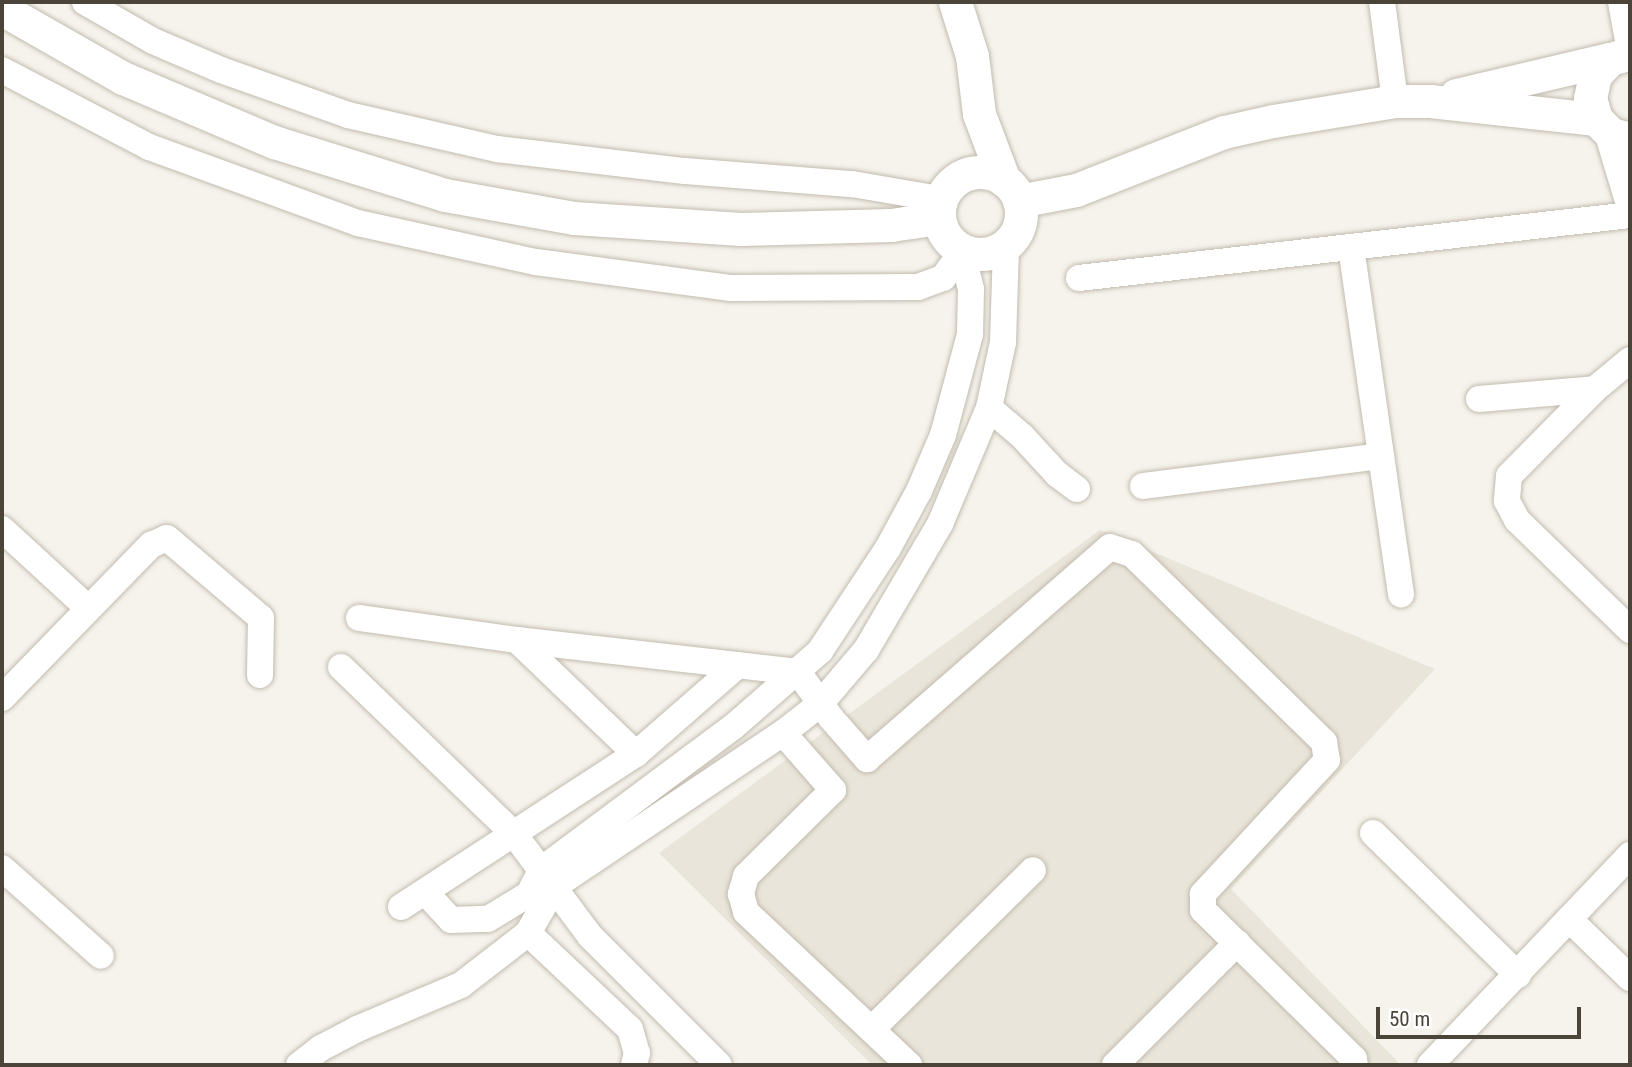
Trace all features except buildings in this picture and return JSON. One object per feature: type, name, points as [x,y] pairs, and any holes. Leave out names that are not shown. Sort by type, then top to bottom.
[{"type":"street","points":[[85,2],[153,41],[221,70],[348,115],[497,149],[685,171],[852,184],[942,200]]},
{"type":"street","points":[[299,1065],[321,1048],[357,1029],[461,985],[528,933],[548,878],[783,733],[820,704],[866,649],[934,535],[989,408],[1003,342],[1006,246],[1019,226],[1011,190],[979,114],[972,56],[956,2]]},
{"type":"street","points":[[1382,2],[1395,101]]},
{"type":"street","points":[[1621,2],[1624,54]]},
{"type":"street","points":[[2,9],[123,78],[274,142],[445,195],[574,218],[741,229],[891,225],[942,200],[976,172],[990,173],[1011,190],[1076,190],[1155,156],[1224,132],[1395,101],[1430,101],[1613,130]]},
{"type":"street","points":[[1430,101],[1624,54]]},
{"type":"street","points":[[1624,54],[1595,75],[1590,97],[1613,130],[1630,197]]},
{"type":"street","points":[[2,70],[149,147],[358,223],[536,262],[731,288],[918,287],[943,278],[962,252]]},
{"type":"street","points":[[425,892],[451,920],[488,919],[529,894],[733,727],[820,651],[888,548],[919,491],[943,435],[971,334],[971,289],[962,252],[942,200],[979,114]]},
{"type":"street","points":[[1079,278],[1630,215]]},
{"type":"street","points":[[962,252],[985,255],[1006,246]]},
{"type":"street","points":[[1351,247],[1401,594]]},
{"type":"street","points":[[1630,360],[1595,388],[1509,475],[1507,501],[1517,520],[1630,630]]},
{"type":"street","points":[[1479,399],[1595,388]]},
{"type":"street","points":[[989,408],[1022,436],[1057,474],[1077,489]]},
{"type":"street","points":[[1143,486],[1381,456]]},
{"type":"street","points":[[2,529],[88,608]]},
{"type":"street","points":[[2,698],[151,545],[167,538],[261,618],[260,675]]},
{"type":"street","points":[[909,1065],[746,912],[741,894],[746,876],[867,759],[1111,547],[1132,554],[1324,742],[1326,760],[1203,894],[1203,909],[1354,1059],[1355,1065]]},
{"type":"street","points":[[359,618],[517,640],[798,672],[820,704],[867,759]]},
{"type":"street","points":[[517,640],[636,754]]},
{"type":"street","points":[[401,907],[636,754],[738,665]]},
{"type":"street","points":[[341,667],[514,834],[590,936],[719,1065]]},
{"type":"street","points":[[783,733],[833,790]]},
{"type":"street","points":[[1373,833],[1518,975]]},
{"type":"street","points":[[1430,1065],[1630,855]]},
{"type":"street","points":[[2,868],[101,956]]},
{"type":"street","points":[[872,1028],[1032,870]]},
{"type":"street","points":[[1569,919],[1630,978]]},
{"type":"street","points":[[528,933],[630,1029],[637,1053],[634,1065]]},
{"type":"street","points":[[1115,1065],[1237,943]]},
{"type":"shaded area","points":[[1100,530],[1435,669],[1231,889],[1398,1062],[1394,1065],[872,1065],[659,853]]}]
